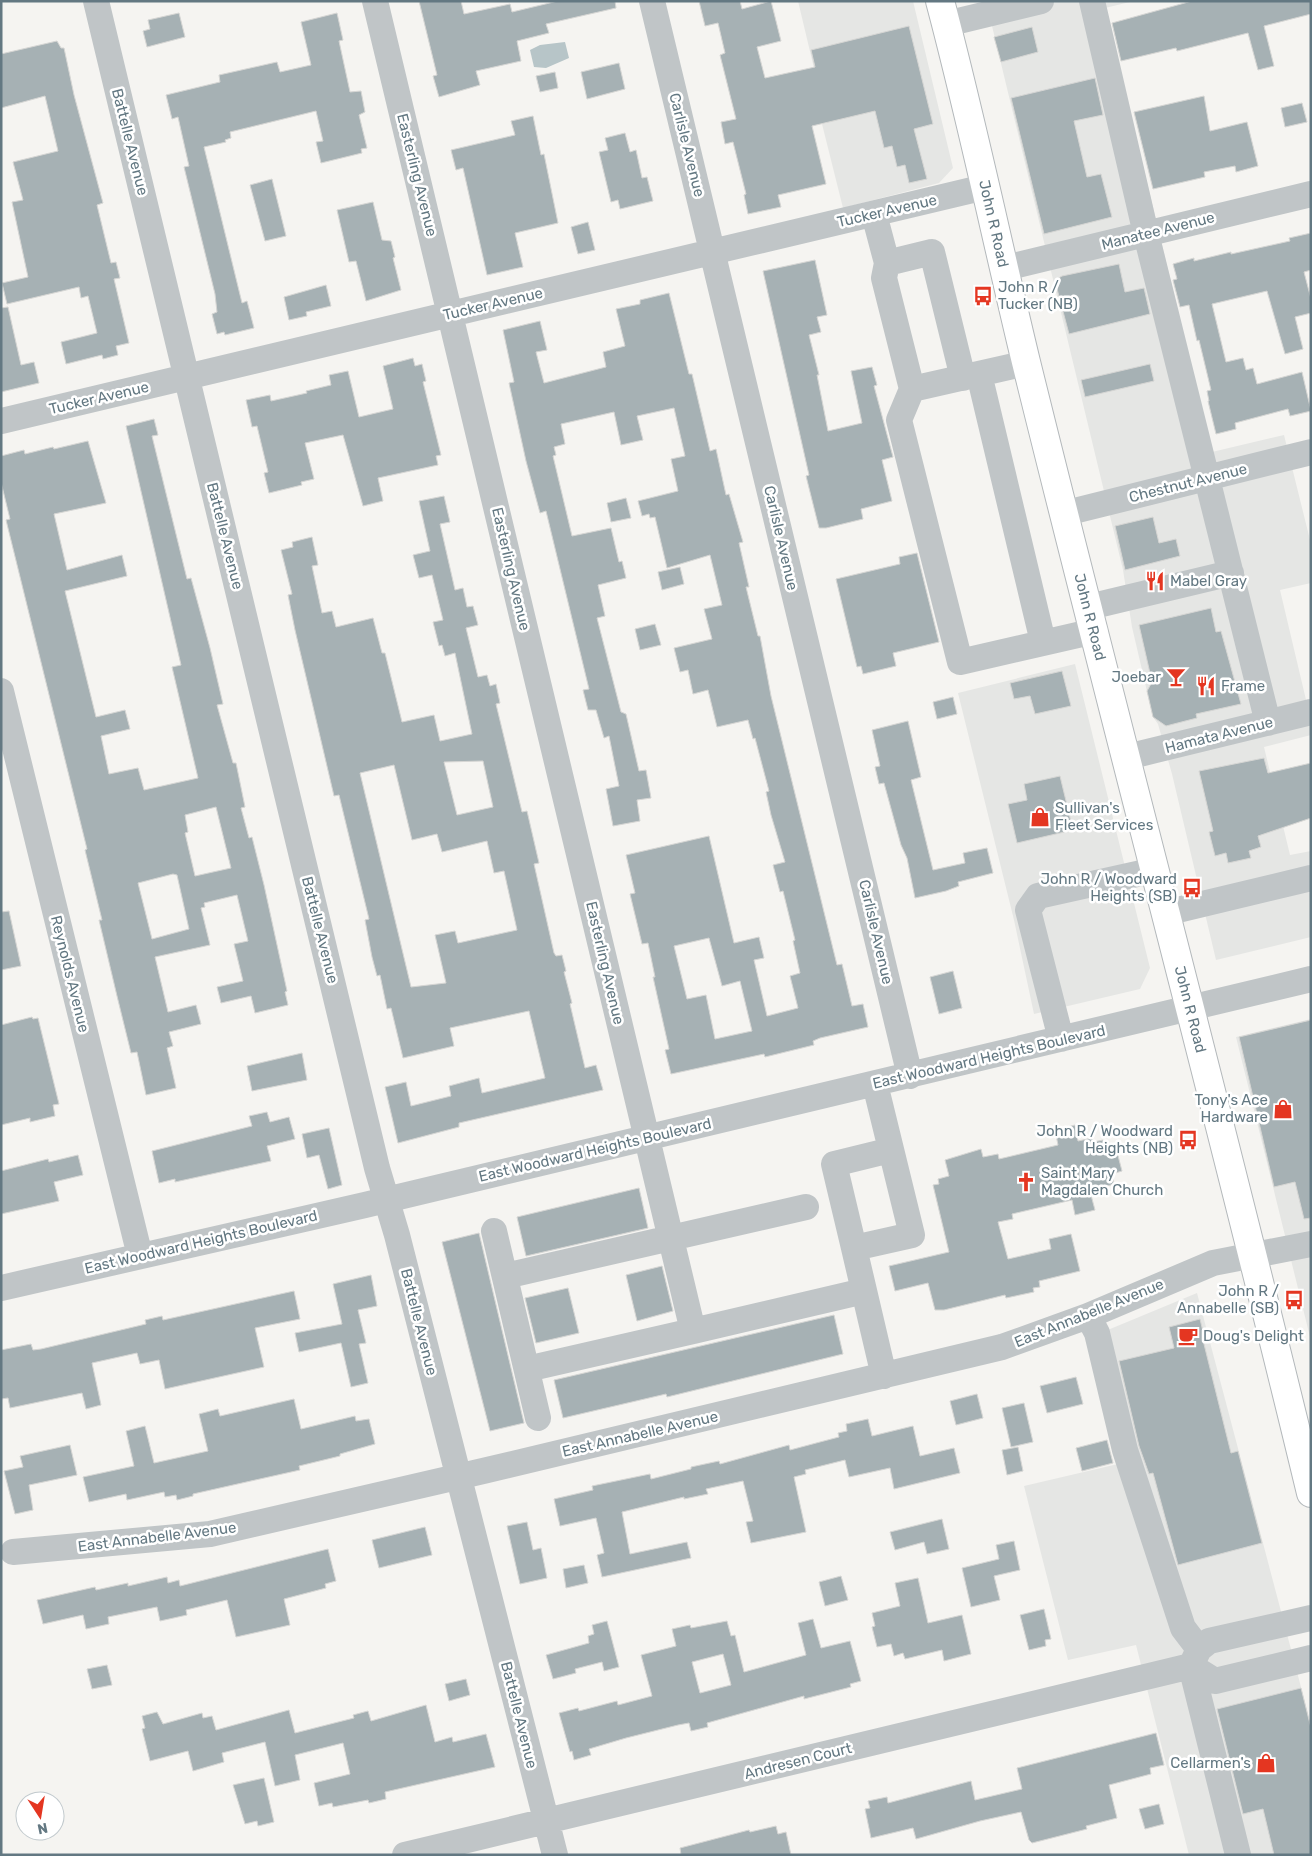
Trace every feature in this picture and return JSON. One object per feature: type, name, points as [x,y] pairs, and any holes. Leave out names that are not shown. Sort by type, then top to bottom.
[{"type":"main road","name":"John R Road","points":[[943,12],[1027,363],[1311,1492]]},
{"type":"street","name":"Battelle Avenue","points":[[96,1],[386,1200],[555,1855]]},
{"type":"street","name":"Easterling Avenue","points":[[375,1],[693,1331]]},
{"type":"street","name":"Carlisle Avenue","points":[[652,1],[910,1076]]},
{"type":"street","points":[[943,12],[1041,1]]},
{"type":"street","points":[[1092,1],[1146,234],[1268,723]]},
{"type":"street","name":"Tucker Avenue","points":[[1,421],[985,187]]},
{"type":"street","name":"Manatee Avenue","points":[[1005,268],[1311,194]]},
{"type":"street","points":[[874,214],[887,263],[884,278],[912,390],[899,420],[960,662],[1043,642],[1092,619],[1231,573]]},
{"type":"street","points":[[887,263],[932,252],[971,376],[1043,642]]},
{"type":"street","points":[[912,390],[1027,363]]},
{"type":"street","name":"Chestnut Avenue","points":[[1066,513],[1311,452]]},
{"type":"street","name":"Reynolds Avenue","points":[[1,691],[140,1256]]},
{"type":"street","name":"Hamata Avenue","points":[[1127,757],[1311,712]]},
{"type":"street","points":[[1060,1039],[1028,910],[1031,902],[1038,896],[1155,870]]},
{"type":"street","points":[[1165,914],[1311,878]]},
{"type":"street","name":"East Woodward Heights Boulevard","points":[[1,1288],[386,1200],[1311,979]]},
{"type":"street","points":[[854,1248],[912,1235],[875,1084]]},
{"type":"street","points":[[884,1376],[834,1164],[891,1150]]},
{"type":"street","points":[[505,1276],[806,1207]]},
{"type":"street","points":[[494,1231],[538,1418]]},
{"type":"street","name":"East Annabelle Avenue","points":[[13,1552],[210,1534],[1002,1348],[1088,1316],[1213,1262],[1311,1244]]},
{"type":"street","points":[[527,1369],[864,1291]]},
{"type":"street","points":[[1088,1316],[1097,1333],[1125,1450],[1183,1628],[1195,1658],[1238,1855]]},
{"type":"street","name":"Andresen Court","points":[[405,1855],[1195,1658],[1208,1641],[1311,1618]]},
{"type":"street","points":[[1195,1658],[1215,1681],[1311,1658]]},
{"type":"shaded area","points":[[798,1],[913,1],[953,168],[939,183],[843,208],[822,124],[827,123]]},
{"type":"shaded area","points":[[986,1],[1134,1],[1105,8],[1212,452],[1284,435],[1311,544],[1311,583],[1280,590],[1311,721],[1311,735],[1264,747],[1290,855],[1311,851],[1311,937],[1216,960],[1172,774],[1158,724],[1153,717],[1132,627],[1123,570]]},
{"type":"shaded area","points":[[565,42],[569,58],[546,68],[534,67],[530,50],[540,45]]},
{"type":"shaded area","points":[[1075,664],[1150,968],[1140,989],[1034,1014],[1014,920],[958,693]]},
{"type":"shaded area","name":"Tony's Ace Hardware","points":[[1311,1019],[1311,1341],[1236,1037]]},
{"type":"shaded area","points":[[1197,1293],[1311,1725],[1311,1855],[1189,1855],[1136,1645],[1068,1660],[1024,1486],[1118,1464],[1086,1339]]},
{"type":"building","points":[[419,1],[461,1],[464,14],[510,4],[512,12],[558,1],[615,1],[616,8],[546,24],[549,33],[517,41],[521,61],[476,71],[480,85],[439,97],[433,76],[437,75]]},
{"type":"building","points":[[699,1],[740,1],[742,9],[771,1],[781,41],[757,47],[765,78],[815,67],[811,50],[909,26],[933,124],[914,129],[927,179],[909,183],[905,165],[897,167],[892,146],[884,148],[875,111],[812,126],[826,184],[778,195],[781,207],[748,214],[744,195],[746,194],[733,142],[725,144],[721,122],[736,119],[720,55],[725,53],[718,23],[705,26]]},
{"type":"building","points":[[1192,1],[1311,1],[1311,14],[1264,26],[1274,66],[1258,70],[1248,33],[1177,51],[1176,48],[1121,61],[1112,23]]},
{"type":"building","points":[[179,13],[185,37],[147,47],[143,31],[150,29],[148,20]]},
{"type":"building","points":[[337,13],[343,40],[339,41],[350,92],[361,91],[365,112],[359,115],[367,148],[361,149],[362,153],[321,163],[316,142],[323,141],[316,111],[230,132],[231,138],[225,140],[226,142],[204,147],[242,303],[247,301],[254,328],[225,335],[224,332],[217,334],[212,314],[217,312],[215,294],[184,167],[189,166],[178,117],[172,119],[166,95],[220,82],[219,75],[277,62],[280,72],[311,65],[301,22]]},
{"type":"building","points":[[1032,27],[1038,52],[1001,62],[994,37]]},
{"type":"building","points":[[57,41],[61,48],[64,48],[74,95],[103,203],[97,205],[111,263],[116,262],[120,278],[114,279],[129,343],[116,346],[118,355],[103,359],[102,355],[66,364],[61,342],[97,333],[88,296],[81,298],[79,287],[7,304],[2,283],[28,277],[12,202],[23,200],[13,162],[58,151],[45,96],[1,108],[1,54]]},
{"type":"building","points":[[619,63],[625,89],[587,99],[581,72]]},
{"type":"building","points":[[555,72],[558,88],[540,92],[536,76]]},
{"type":"building","points":[[1095,78],[1103,115],[1074,121],[1087,177],[1101,174],[1112,217],[1044,234],[1011,98]]},
{"type":"building","points":[[1204,96],[1210,131],[1247,122],[1258,166],[1236,172],[1235,166],[1204,172],[1205,177],[1153,189],[1134,112]]},
{"type":"building","points":[[1302,103],[1307,122],[1285,127],[1281,108]]},
{"type":"building","points":[[533,116],[541,155],[544,154],[558,223],[515,233],[523,267],[487,275],[463,168],[456,170],[451,150],[515,135],[511,121]]},
{"type":"building","points":[[625,133],[630,152],[636,150],[642,178],[647,177],[653,201],[620,209],[618,200],[611,202],[599,152],[608,150],[605,138]]},
{"type":"building","points":[[272,179],[286,236],[265,241],[250,185]]},
{"type":"building","points":[[373,202],[382,240],[391,241],[401,290],[366,301],[356,261],[349,262],[337,210]]},
{"type":"building","points":[[588,222],[595,250],[578,254],[571,227]]},
{"type":"building","points":[[1311,233],[1311,270],[1304,272],[1311,299],[1311,313],[1295,317],[1303,349],[1285,354],[1267,291],[1212,304],[1226,362],[1243,358],[1246,370],[1253,368],[1257,384],[1302,372],[1311,411],[1290,416],[1288,409],[1235,423],[1236,429],[1216,434],[1208,401],[1207,391],[1211,390],[1199,340],[1197,341],[1189,305],[1180,307],[1173,280],[1177,279],[1173,264],[1194,258],[1194,261],[1290,241],[1289,238]]},
{"type":"building","points":[[815,260],[827,315],[817,317],[821,332],[809,335],[819,375],[817,375],[828,431],[862,423],[851,371],[872,367],[877,385],[874,386],[893,457],[882,460],[892,501],[861,509],[863,519],[826,528],[819,528],[806,476],[809,475],[763,271]]},
{"type":"building","points":[[1119,264],[1125,292],[1144,288],[1150,314],[1069,334],[1056,285],[1057,279],[1062,276]]},
{"type":"building","points":[[326,285],[331,306],[306,312],[307,316],[289,320],[284,297]]},
{"type":"building","points":[[669,293],[689,374],[692,374],[710,451],[716,449],[726,495],[729,494],[743,542],[739,543],[749,587],[746,587],[758,636],[760,636],[771,696],[837,965],[842,964],[852,1006],[863,1004],[868,1027],[820,1038],[813,1041],[814,1045],[765,1057],[764,1054],[671,1074],[665,1050],[669,1049],[653,977],[655,977],[648,943],[642,944],[630,894],[635,893],[626,855],[709,836],[734,943],[759,937],[764,958],[754,960],[767,1016],[798,1008],[790,976],[800,973],[793,941],[795,940],[783,891],[780,892],[773,865],[785,862],[771,815],[766,792],[769,791],[755,738],[753,739],[748,720],[717,727],[708,690],[693,694],[688,670],[680,672],[674,648],[712,639],[704,609],[722,605],[710,555],[667,568],[655,517],[650,518],[649,514],[642,516],[638,501],[678,491],[671,459],[685,456],[674,408],[637,416],[643,440],[621,445],[614,412],[561,424],[565,444],[554,447],[556,455],[553,456],[572,536],[611,528],[619,562],[622,561],[626,578],[598,585],[605,616],[597,618],[621,712],[626,714],[639,771],[646,770],[651,798],[637,800],[640,821],[613,826],[606,789],[619,786],[609,736],[604,738],[596,710],[588,710],[583,690],[589,689],[546,511],[540,513],[526,461],[509,383],[514,382],[503,330],[540,321],[547,350],[536,352],[544,383],[606,367],[603,352],[625,346],[616,309],[640,304],[640,300]],"holes":[[[709,938],[722,986],[740,981],[752,1031],[715,1039],[706,995],[687,999],[674,946]]]},
{"type":"building","points":[[8,307],[21,365],[34,362],[39,383],[1,392],[1,308]]},
{"type":"building","points":[[413,358],[415,366],[422,364],[426,381],[423,382],[441,455],[436,456],[438,465],[378,478],[383,501],[363,506],[343,435],[305,443],[314,479],[301,482],[302,485],[269,493],[264,473],[268,472],[257,426],[252,427],[246,400],[270,395],[271,401],[307,393],[306,391],[331,385],[329,375],[348,371],[359,417],[393,409],[383,366]]},
{"type":"building","points":[[1150,364],[1154,381],[1085,397],[1081,380]]},
{"type":"building","points":[[154,419],[158,435],[152,436],[187,579],[191,578],[210,648],[223,704],[217,705],[233,763],[236,763],[245,807],[241,808],[249,838],[252,837],[264,885],[287,991],[285,992],[288,1005],[255,1013],[251,996],[221,1003],[217,987],[243,981],[234,944],[248,941],[237,895],[204,903],[205,907],[201,908],[210,945],[155,957],[168,1012],[196,1005],[201,1024],[169,1032],[173,1046],[167,1048],[176,1088],[146,1095],[137,1052],[131,1053],[99,920],[102,920],[85,850],[87,849],[6,520],[10,519],[1,482],[1,456],[24,450],[25,454],[53,447],[54,449],[88,441],[106,503],[54,514],[67,570],[122,555],[127,576],[65,591],[96,717],[125,710],[130,729],[101,736],[109,774],[138,768],[144,790],[198,778],[172,667],[181,665],[126,426]],"holes":[[[216,807],[231,868],[195,876],[185,833],[188,832],[185,815]],[[173,874],[177,875],[189,929],[152,939],[138,883]]]},
{"type":"building","points":[[444,496],[450,522],[440,524],[455,590],[463,588],[467,607],[473,606],[478,625],[466,628],[478,677],[487,675],[490,686],[496,684],[500,703],[496,704],[522,812],[527,811],[539,863],[534,864],[554,953],[556,956],[562,955],[566,971],[564,972],[572,1003],[570,1004],[585,1068],[596,1065],[603,1090],[459,1123],[459,1127],[398,1143],[385,1087],[406,1082],[411,1106],[451,1096],[449,1086],[479,1078],[482,1093],[545,1078],[529,1011],[450,1028],[454,1046],[403,1058],[391,1008],[387,1009],[380,975],[377,976],[372,957],[365,920],[369,919],[339,795],[334,796],[295,630],[288,595],[292,594],[281,550],[293,547],[292,542],[312,537],[318,565],[312,566],[322,613],[332,611],[336,627],[373,618],[382,653],[385,653],[402,722],[434,715],[440,741],[472,734],[455,653],[445,656],[442,645],[439,646],[433,622],[443,620],[432,575],[419,578],[413,555],[430,551],[419,501]],"holes":[[[483,761],[493,807],[457,815],[444,762]],[[394,765],[412,840],[437,834],[442,852],[487,841],[494,873],[504,871],[517,930],[458,943],[455,931],[435,935],[446,983],[411,987],[360,773]]]},
{"type":"building","points":[[626,498],[631,518],[611,522],[607,503]]},
{"type":"building","points":[[1153,517],[1159,543],[1176,539],[1180,556],[1125,570],[1115,526]]},
{"type":"building","points":[[917,553],[939,642],[893,653],[896,666],[863,674],[861,666],[857,667],[836,579],[900,564],[899,557]]},
{"type":"building","points":[[680,567],[684,584],[662,590],[658,572]]},
{"type":"building","points":[[1211,608],[1216,632],[1221,631],[1241,704],[1196,714],[1197,718],[1166,726],[1153,717],[1147,691],[1152,682],[1139,625]]},
{"type":"building","points":[[655,624],[661,645],[640,650],[635,629]]},
{"type":"building","points":[[1062,671],[1071,706],[1035,714],[1030,696],[1014,699],[1010,683]]},
{"type":"building","points":[[953,697],[957,714],[937,719],[933,702]]},
{"type":"building","points":[[908,721],[921,777],[911,780],[933,870],[965,863],[963,853],[987,848],[993,873],[958,882],[959,886],[946,891],[915,898],[907,858],[901,845],[884,783],[879,784],[875,767],[880,766],[872,730]]},
{"type":"building","points":[[1264,758],[1268,773],[1311,763],[1311,818],[1258,836],[1261,847],[1249,851],[1251,858],[1228,863],[1226,853],[1215,856],[1209,832],[1213,831],[1199,771]]},
{"type":"building","name":"Sullivan's Fleet Services","points":[[1060,776],[1073,830],[1017,843],[1008,804],[1027,800],[1024,784]]},
{"type":"building","points":[[9,911],[21,966],[1,970],[1,912]]},
{"type":"building","points":[[953,971],[962,1008],[939,1014],[930,977]]},
{"type":"building","points":[[32,1017],[33,1019],[38,1018],[59,1104],[53,1105],[55,1116],[30,1122],[30,1118],[1,1125],[1,1025]]},
{"type":"building","name":"Tony's Ace Hardware","points":[[1311,1020],[1311,1218],[1304,1219],[1295,1182],[1274,1187],[1239,1037]]},
{"type":"building","points":[[302,1053],[307,1080],[252,1091],[247,1066]]},
{"type":"building","points":[[267,1112],[270,1122],[289,1117],[295,1139],[267,1146],[271,1161],[175,1182],[175,1179],[159,1183],[152,1151],[252,1126],[249,1116]]},
{"type":"building","points":[[1075,1125],[1078,1141],[1092,1138],[1093,1142],[1103,1140],[1106,1150],[1116,1148],[1122,1171],[1112,1174],[1114,1184],[1104,1187],[1105,1192],[1091,1195],[1095,1210],[1075,1215],[1072,1200],[1012,1214],[1013,1219],[998,1222],[1008,1259],[1051,1249],[1049,1239],[1071,1234],[1080,1271],[1039,1281],[1040,1287],[1033,1288],[1034,1292],[1006,1298],[1005,1295],[944,1310],[935,1310],[928,1283],[895,1291],[889,1266],[949,1252],[933,1185],[939,1184],[938,1179],[949,1176],[945,1160],[981,1149],[983,1157],[998,1154],[999,1159],[1058,1145],[1055,1130]]},
{"type":"building","points":[[329,1128],[342,1185],[328,1189],[319,1155],[307,1158],[302,1134]]},
{"type":"building","points":[[78,1155],[83,1175],[54,1182],[59,1201],[1,1214],[1,1171],[48,1159],[49,1162]]},
{"type":"building","points":[[639,1188],[648,1228],[526,1256],[517,1217]]},
{"type":"building","points":[[479,1233],[524,1423],[490,1431],[442,1242]]},
{"type":"building","points":[[662,1266],[673,1311],[637,1321],[626,1275]]},
{"type":"building","points":[[371,1275],[377,1306],[358,1310],[366,1343],[359,1344],[368,1383],[351,1387],[341,1343],[299,1352],[295,1333],[342,1324],[333,1284]]},
{"type":"building","points":[[568,1288],[579,1333],[536,1343],[525,1298]]},
{"type":"building","points":[[294,1291],[300,1319],[255,1328],[264,1367],[165,1389],[159,1360],[140,1364],[137,1353],[92,1363],[101,1405],[86,1409],[82,1393],[10,1408],[8,1398],[1,1399],[1,1350],[31,1344],[33,1350],[41,1349],[146,1324],[145,1320],[162,1316],[163,1320]]},
{"type":"building","points":[[834,1315],[843,1354],[667,1397],[666,1394],[563,1418],[554,1380]]},
{"type":"building","points":[[1200,1319],[1205,1340],[1203,1340],[1231,1453],[1238,1451],[1262,1543],[1178,1565],[1153,1473],[1149,1474],[1139,1446],[1119,1361],[1174,1348],[1169,1327]]},
{"type":"building","points":[[1076,1377],[1083,1404],[1047,1413],[1040,1386]]},
{"type":"building","points":[[977,1394],[983,1418],[956,1425],[950,1401]]},
{"type":"building","points":[[294,1399],[301,1429],[355,1416],[356,1421],[369,1419],[375,1444],[340,1454],[340,1456],[299,1466],[300,1470],[193,1494],[193,1496],[177,1500],[176,1495],[165,1497],[164,1492],[127,1500],[126,1494],[89,1502],[83,1477],[134,1466],[126,1431],[145,1426],[154,1463],[208,1451],[199,1414],[218,1409],[220,1416]]},
{"type":"building","points":[[1024,1403],[1033,1442],[1011,1447],[1002,1408]]},
{"type":"building","points":[[868,1419],[872,1436],[913,1426],[920,1456],[954,1448],[960,1473],[894,1489],[890,1468],[849,1477],[845,1460],[805,1470],[806,1474],[794,1477],[806,1532],[751,1543],[746,1522],[753,1521],[743,1481],[706,1489],[708,1494],[684,1499],[684,1497],[622,1512],[630,1554],[687,1542],[691,1558],[602,1577],[597,1555],[604,1553],[596,1518],[560,1526],[554,1499],[593,1490],[592,1486],[650,1474],[651,1479],[691,1469],[691,1467],[719,1461],[720,1464],[789,1445],[790,1450],[839,1437],[838,1433],[847,1431],[846,1424]]},
{"type":"building","points":[[1107,1440],[1113,1463],[1082,1471],[1076,1448]]},
{"type":"building","points":[[70,1445],[77,1475],[29,1485],[33,1510],[15,1514],[4,1471],[23,1467],[20,1456]]},
{"type":"building","points":[[1018,1447],[1023,1471],[1007,1475],[1002,1450]]},
{"type":"building","points":[[942,1519],[949,1549],[927,1554],[924,1542],[895,1550],[890,1532]]},
{"type":"building","points":[[527,1522],[533,1550],[541,1548],[547,1578],[520,1584],[507,1526]]},
{"type":"building","points":[[425,1527],[432,1555],[379,1568],[372,1540]]},
{"type":"building","points":[[1014,1541],[1020,1570],[994,1576],[1000,1600],[971,1607],[962,1568],[999,1559],[996,1545]]},
{"type":"building","points":[[328,1549],[336,1581],[325,1584],[326,1588],[284,1599],[290,1625],[236,1637],[227,1600],[186,1610],[187,1615],[160,1621],[157,1607],[108,1617],[109,1624],[86,1629],[83,1615],[43,1624],[37,1600],[95,1587],[96,1590],[128,1583],[128,1586],[167,1577],[168,1583],[179,1580],[180,1586]]},
{"type":"building","points":[[584,1565],[588,1583],[566,1588],[563,1569]]},
{"type":"building","points":[[841,1576],[848,1600],[825,1606],[819,1582]]},
{"type":"building","points":[[918,1578],[928,1623],[962,1615],[971,1654],[944,1661],[942,1650],[905,1659],[903,1653],[894,1656],[891,1644],[877,1647],[872,1627],[875,1626],[872,1613],[900,1606],[895,1583]]},
{"type":"building","points":[[1044,1609],[1051,1639],[1045,1640],[1046,1646],[1029,1650],[1020,1615]]},
{"type":"building","points":[[813,1619],[821,1648],[850,1641],[861,1681],[850,1684],[851,1687],[804,1699],[804,1696],[707,1723],[708,1727],[691,1731],[689,1723],[626,1738],[589,1749],[591,1755],[574,1760],[559,1713],[578,1708],[579,1711],[617,1701],[618,1705],[652,1696],[641,1655],[676,1646],[672,1629],[690,1625],[691,1628],[727,1621],[731,1636],[735,1635],[744,1672],[806,1655],[798,1623]],"holes":[[[723,1654],[731,1685],[700,1693],[692,1662]]]},
{"type":"building","points":[[607,1621],[619,1667],[604,1671],[602,1662],[575,1669],[576,1673],[553,1679],[546,1655],[589,1643],[588,1636],[594,1634],[592,1625]]},
{"type":"building","points":[[107,1665],[112,1685],[92,1689],[87,1669]]},
{"type":"building","points":[[466,1679],[470,1695],[449,1701],[445,1684]]},
{"type":"building","name":"Cellarmen's","points":[[1301,1688],[1311,1728],[1311,1855],[1274,1855],[1263,1809],[1243,1814],[1217,1709]]},
{"type":"building","points":[[426,1705],[435,1742],[452,1737],[453,1742],[486,1734],[495,1767],[385,1792],[386,1799],[369,1803],[368,1800],[333,1807],[332,1803],[319,1806],[314,1783],[350,1774],[343,1743],[295,1755],[300,1780],[275,1786],[265,1742],[222,1753],[224,1762],[193,1771],[188,1751],[150,1761],[142,1729],[145,1728],[142,1716],[157,1712],[163,1724],[202,1713],[203,1718],[212,1716],[216,1730],[289,1710],[295,1733],[354,1718],[353,1715],[368,1711],[371,1721]]},
{"type":"building","points":[[1156,1733],[1164,1765],[1150,1768],[1151,1774],[1109,1785],[1117,1818],[1086,1826],[1087,1829],[1032,1843],[1029,1840],[1021,1812],[916,1839],[913,1828],[871,1838],[865,1809],[870,1808],[868,1801],[887,1797],[888,1803],[971,1781],[975,1800],[1022,1789],[1017,1768]]},
{"type":"building","points":[[264,1778],[274,1822],[258,1826],[257,1821],[245,1824],[233,1785]]},
{"type":"building","points":[[1159,1804],[1164,1824],[1145,1829],[1139,1809]]},
{"type":"building","points":[[776,1826],[778,1834],[786,1832],[791,1855],[681,1855],[680,1848],[749,1830],[750,1832]]},
{"type":"place","name":"John R / Tucker (NB)","points":[[983,296]]},
{"type":"place","name":"Mabel Gray","points":[[1155,581]]},
{"type":"place","name":"Joebar","points":[[1176,677]]},
{"type":"place","name":"Frame","points":[[1206,686]]},
{"type":"place","name":"Sullivan's Fleet Services","points":[[1040,817]]},
{"type":"place","name":"John R / Woodward Heights (SB)","points":[[1192,888]]},
{"type":"place","name":"Tony's Ace Hardware","points":[[1283,1109]]},
{"type":"place","name":"John R / Woodward Heights (NB)","points":[[1188,1140]]},
{"type":"place","name":"Saint Mary Magdalen Church","points":[[1026,1182]]},
{"type":"place","name":"John R / Annabelle (SB)","points":[[1294,1300]]},
{"type":"place","name":"Doug's Delight","points":[[1188,1336]]},
{"type":"place","name":"Cellarmen's","points":[[1266,1763]]}]
